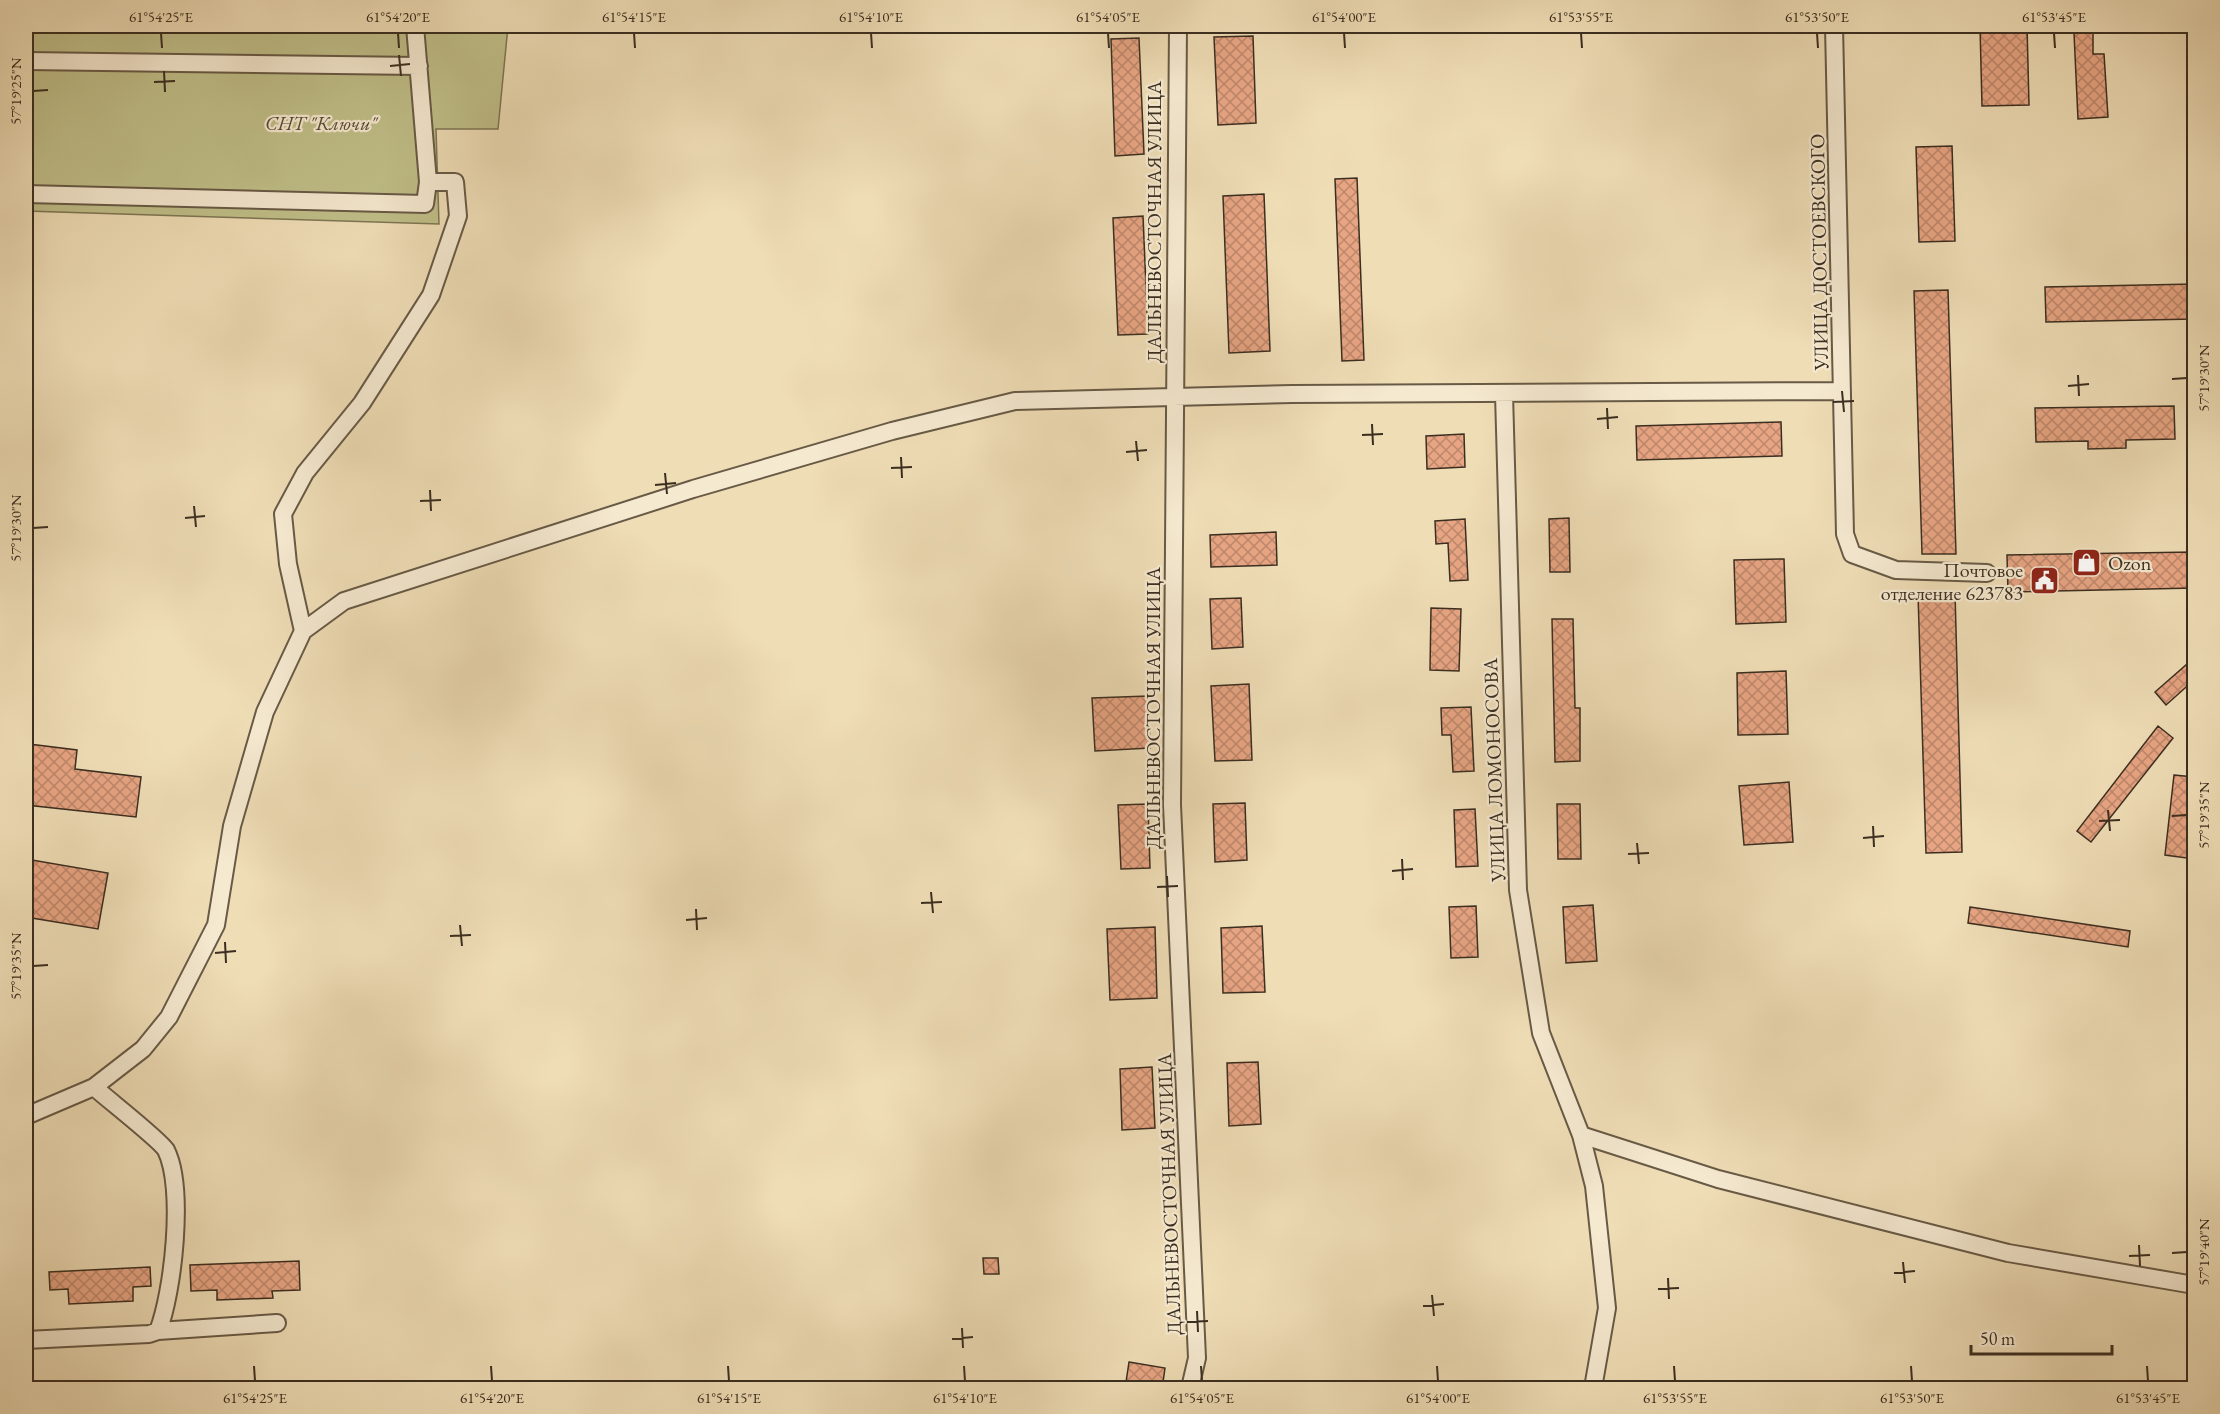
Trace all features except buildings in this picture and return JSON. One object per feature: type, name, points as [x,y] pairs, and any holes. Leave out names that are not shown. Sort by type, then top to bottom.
[{"type":"street","points":[[26,194],[425,204],[428,182],[416,26]]},
{"type":"street","name":"ДАЛЬНЕВОСТОЧНАЯ УЛИЦА","points":[[1178,26],[1172,805],[1197,1358],[1190,1389]]},
{"type":"street","name":"УЛИЦА ДОСТОЕВСКОГО","points":[[1834,26],[1845,534],[1851,554],[1896,570],[1987,573]]},
{"type":"street","points":[[26,62],[419,66]]},
{"type":"street","points":[[303,631],[288,564],[283,514],[305,473],[362,403],[431,295],[458,216],[455,182],[428,182]]},
{"type":"street","points":[[26,1116],[94,1087],[144,1049],[169,1017],[216,925],[232,826],[265,712],[303,631],[344,601],[693,489],[892,431],[1015,401],[1175,397],[1842,391]]},
{"type":"street","name":"УЛИЦА ЛОМОНОСОВА","points":[[1504,394],[1518,890],[1540,1033],[1581,1136],[1594,1186],[1607,1308],[1593,1389]]},
{"type":"street","points":[[94,1087],[166,1149],[173,1179],[175,1235],[166,1309],[158,1331]]},
{"type":"street","points":[[1581,1136],[1718,1179],[2008,1253],[2194,1285]]},
{"type":"street","points":[[26,1340],[149,1334],[158,1331],[277,1323]]},
{"type":"green space","name":"СНТ \"Ключи\"","points":[[26,26],[508,26],[498,129],[436,129],[439,224],[26,211]]},
{"type":"place","name":"Ozon","points":[[2087,563]]},
{"type":"place","name":"Почтовое отделение 623783","points":[[2044,581]]}]
